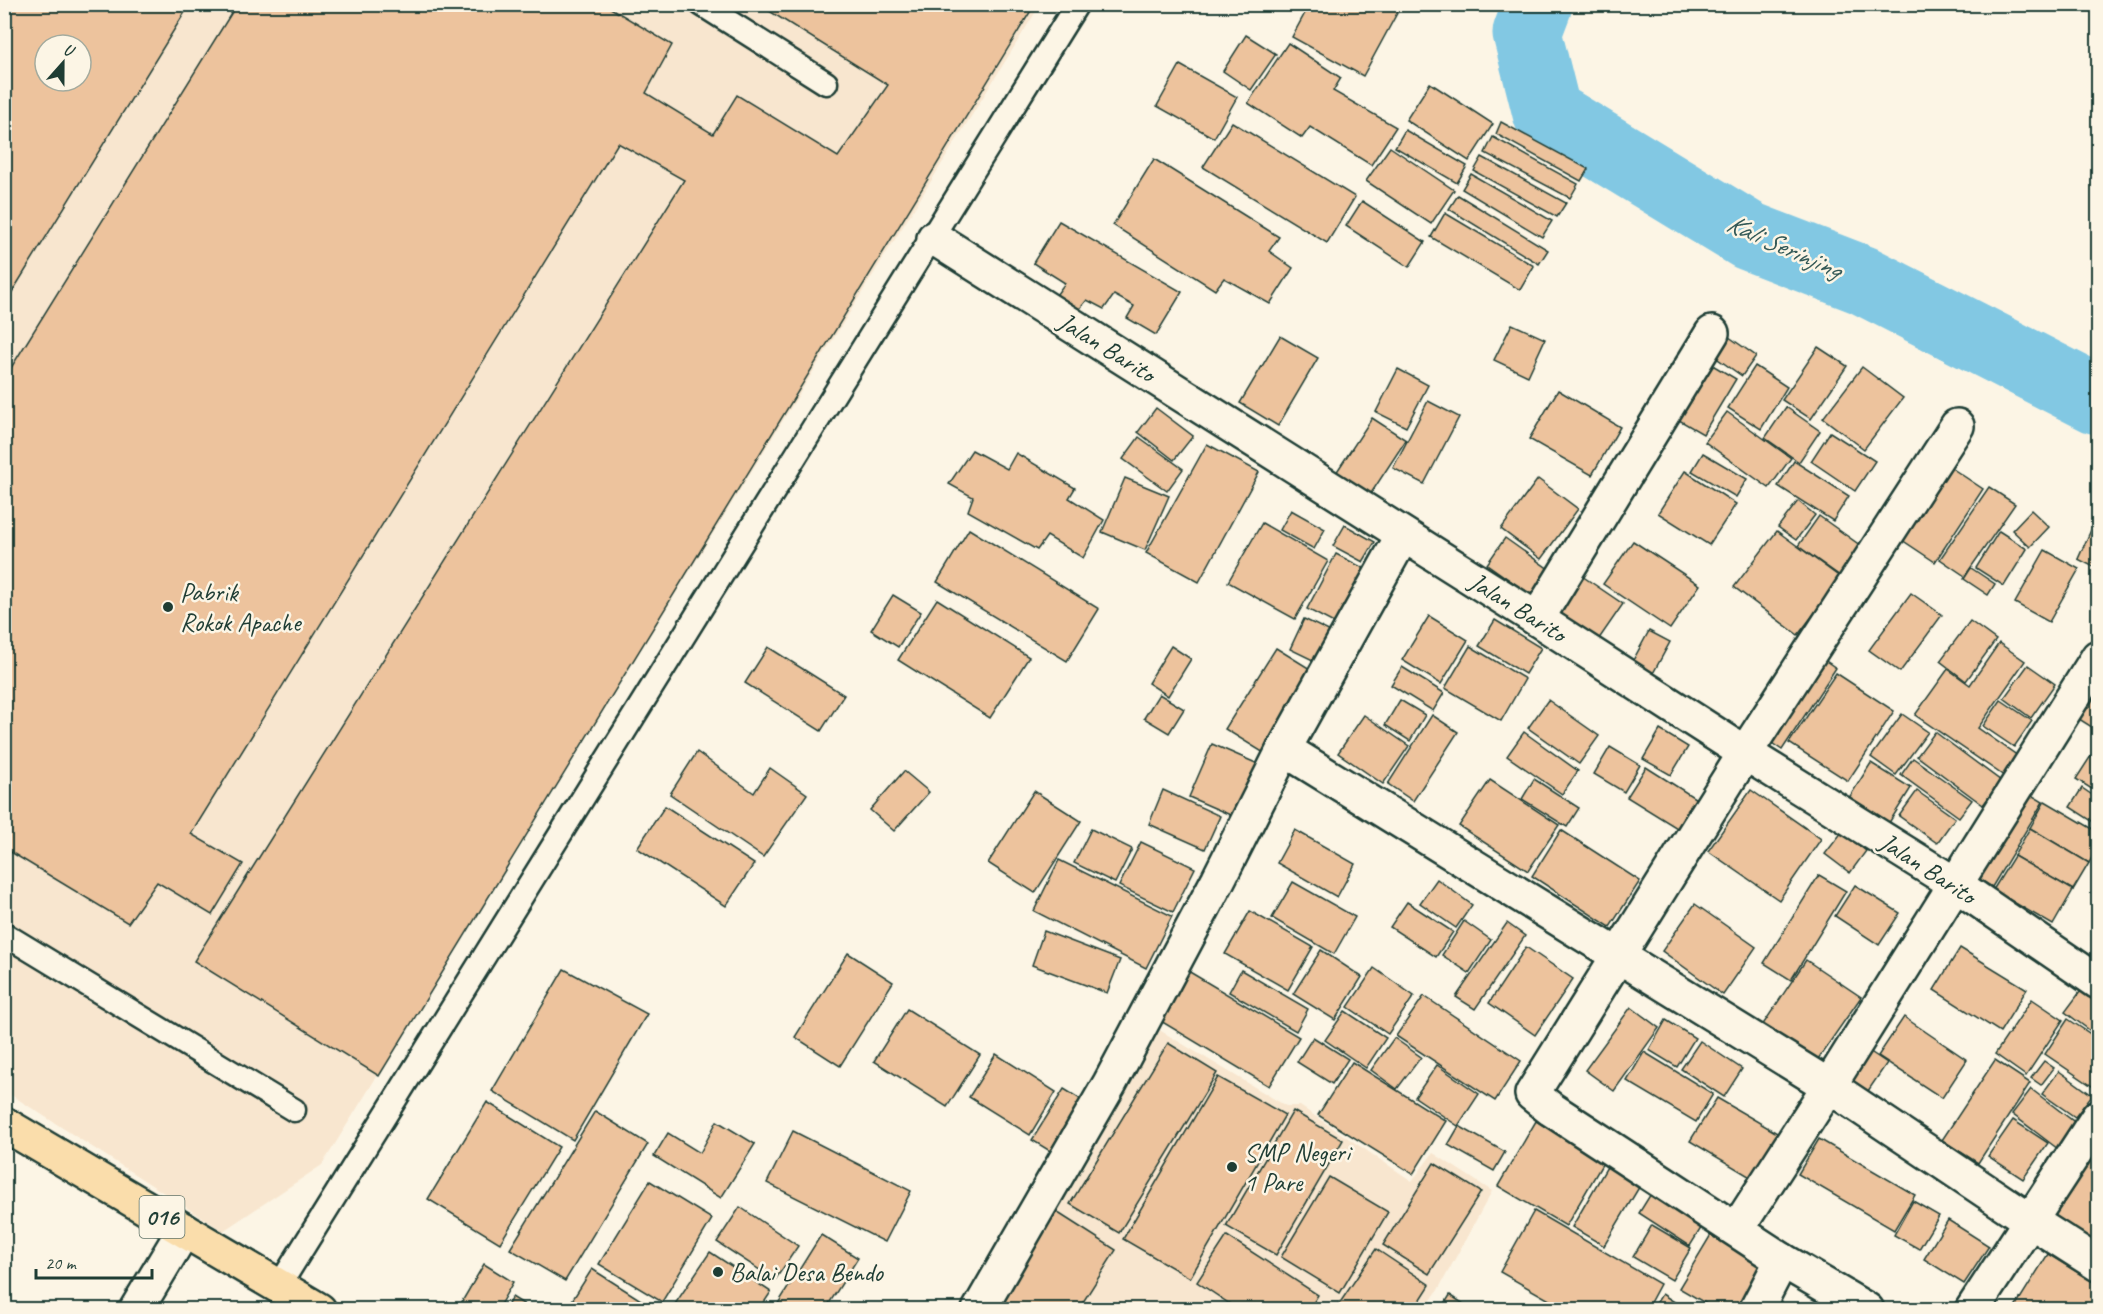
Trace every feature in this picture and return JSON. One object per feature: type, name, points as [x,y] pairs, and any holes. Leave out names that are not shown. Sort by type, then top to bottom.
[{"type":"main road","name":"016","points":[[4,1124],[319,1310]]},
{"type":"street","name":"Jalan Barito","points":[[934,238],[1955,884],[2098,982]]},
{"type":"street","points":[[1537,619],[1712,333]]},
{"type":"street","points":[[1867,1310],[1782,1260],[1532,1096],[1532,1091],[1745,753],[1957,426]]},
{"type":"street","points":[[979,1310],[1110,1083],[1218,880],[1284,749],[1403,535]]},
{"type":"street","points":[[1737,1229],[2098,657]]},
{"type":"street","points":[[1284,749],[1829,1086],[2098,1264]]},
{"type":"street","points":[[1972,1310],[2098,1117]]},
{"type":"street","points":[[136,1310],[184,1230]]},
{"type":"street","points":[[1756,1310],[1782,1260]]},
{"type":"lane","points":[[701,4],[826,83]]},
{"type":"lane","points":[[279,1286],[567,821],[934,238],[1077,4]]},
{"type":"lane","points":[[4,934],[294,1110]]},
{"type":"shaded area","name":"Pabrik Rokok Apache","points":[[4,5],[1040,5],[322,1165],[223,1231],[5,1091]]},
{"type":"shaded area","name":"SMP Negeri 1 Pare","points":[[1156,1028],[1286,1106],[1300,1106],[1412,1181],[1433,1153],[1492,1191],[1438,1290],[1425,1309],[985,1310]]},
{"type":"building","points":[[4,4],[190,4],[4,305]]},
{"type":"building","name":"Pabrik Rokok Apache","points":[[237,4],[604,4],[672,45],[646,93],[713,134],[737,95],[838,157],[888,85],[758,4],[1035,4],[379,1076],[194,961],[684,180],[618,143],[191,834],[243,864],[212,915],[157,882],[128,923],[4,848],[4,379]]},
{"type":"building","points":[[1310,4],[1402,4],[1363,76],[1292,37]]},
{"type":"building","points":[[1246,35],[1276,54],[1251,90],[1223,71]]},
{"type":"building","points":[[1288,43],[1341,78],[1333,91],[1396,127],[1371,165],[1310,127],[1302,138],[1248,103]]},
{"type":"building","points":[[1180,65],[1237,97],[1214,138],[1157,106]]},
{"type":"building","points":[[1430,83],[1493,124],[1469,161],[1406,120]]},
{"type":"building","points":[[1232,122],[1355,197],[1327,243],[1203,167]]},
{"type":"building","points":[[1501,122],[1588,169],[1581,181],[1496,134]]},
{"type":"building","points":[[1405,130],[1467,166],[1457,183],[1395,147]]},
{"type":"building","points":[[1493,137],[1578,184],[1570,198],[1485,153]]},
{"type":"building","points":[[1390,147],[1454,190],[1431,224],[1366,181]]},
{"type":"building","points":[[1482,157],[1566,203],[1557,217],[1474,171]]},
{"type":"building","points":[[1154,159],[1279,237],[1269,251],[1293,268],[1270,304],[1224,278],[1215,290],[1113,225]]},
{"type":"building","points":[[1471,174],[1552,221],[1542,237],[1462,189]]},
{"type":"building","points":[[1458,195],[1548,250],[1539,264],[1449,209]]},
{"type":"building","points":[[1362,201],[1425,242],[1409,267],[1346,226]]},
{"type":"building","points":[[1445,213],[1534,266],[1520,290],[1431,237]]},
{"type":"building","points":[[1059,221],[1182,292],[1156,335],[1127,318],[1134,306],[1114,295],[1104,309],[1087,300],[1078,311],[1054,298],[1065,283],[1033,263]]},
{"type":"building","points":[[1512,324],[1545,339],[1528,376],[1494,360]]},
{"type":"building","points":[[1722,332],[1756,356],[1742,376],[1708,352]]},
{"type":"building","points":[[1280,336],[1318,358],[1278,426],[1240,403]]},
{"type":"building","points":[[1818,347],[1847,366],[1811,419],[1782,400]]},
{"type":"building","points":[[1699,357],[1736,379],[1703,434],[1667,413]]},
{"type":"building","points":[[1755,366],[1787,387],[1761,429],[1728,408]]},
{"type":"building","points":[[1862,367],[1903,398],[1864,449],[1823,418]]},
{"type":"building","points":[[1398,369],[1428,385],[1406,427],[1376,412]]},
{"type":"building","points":[[1558,390],[1620,427],[1592,475],[1529,439]]},
{"type":"building","points":[[1428,401],[1459,417],[1424,484],[1393,468]]},
{"type":"building","points":[[1786,407],[1820,431],[1799,462],[1765,438]]},
{"type":"building","points":[[1156,408],[1193,436],[1174,460],[1138,432]]},
{"type":"building","points":[[1727,412],[1791,458],[1769,488],[1705,442]]},
{"type":"building","points":[[1372,418],[1406,440],[1366,501],[1332,479]]},
{"type":"building","points":[[1830,432],[1875,461],[1855,491],[1811,461]]},
{"type":"building","points":[[1139,437],[1183,469],[1167,491],[1123,459]]},
{"type":"building","points":[[1207,444],[1259,472],[1199,582],[1146,553]]},
{"type":"building","points":[[972,450],[1007,469],[1016,453],[1075,488],[1069,498],[1104,520],[1083,558],[1047,536],[1037,550],[968,511],[973,497],[949,484]]},
{"type":"building","points":[[1703,453],[1747,479],[1736,497],[1692,471]]},
{"type":"building","points":[[1794,461],[1849,496],[1833,521],[1778,486]]},
{"type":"building","points":[[1947,465],[1983,489],[1935,562],[1899,538]]},
{"type":"building","points":[[1685,471],[1736,504],[1709,545],[1658,513]]},
{"type":"building","points":[[1125,478],[1169,496],[1145,550],[1102,532]]},
{"type":"building","points":[[1538,479],[1578,509],[1541,559],[1501,529]]},
{"type":"building","points":[[1989,487],[2015,504],[1965,576],[1940,559]]},
{"type":"building","points":[[1798,501],[1815,515],[1796,540],[1778,527]]},
{"type":"building","points":[[1291,510],[1325,529],[1314,549],[1280,530]]},
{"type":"building","points":[[2031,510],[2049,527],[2030,547],[2012,530]]},
{"type":"building","points":[[1819,516],[1871,553],[1850,583],[1798,546]]},
{"type":"building","points":[[1262,523],[1328,561],[1295,619],[1228,582]]},
{"type":"building","points":[[1345,525],[1375,542],[1363,562],[1333,546]]},
{"type":"building","points":[[969,529],[1099,609],[1067,661],[937,582]]},
{"type":"building","points":[[2091,530],[2098,534],[2098,569],[2078,559]]},
{"type":"building","points":[[1777,531],[1841,578],[1798,635],[1734,587]]},
{"type":"building","points":[[1999,531],[2027,549],[2004,586],[1976,568]]},
{"type":"building","points":[[1505,538],[1553,572],[1535,598],[1487,564]]},
{"type":"building","points":[[1633,541],[1700,585],[1670,629],[1603,584]]},
{"type":"building","points":[[2045,550],[2079,569],[2049,622],[2015,603]]},
{"type":"building","points":[[1336,554],[1377,575],[1347,630],[1307,609]]},
{"type":"building","points":[[1971,568],[1995,584],[1988,595],[1964,579]]},
{"type":"building","points":[[1579,574],[1623,604],[1592,649],[1548,619]]},
{"type":"building","points":[[1911,593],[1942,615],[1900,672],[1869,650]]},
{"type":"building","points":[[893,595],[921,612],[898,647],[871,630]]},
{"type":"building","points":[[937,599],[1029,657],[990,718],[898,660]]},
{"type":"building","points":[[1429,616],[1468,640],[1441,684],[1402,660]]},
{"type":"building","points":[[1304,619],[1335,634],[1321,664],[1290,649]]},
{"type":"building","points":[[1495,620],[1541,648],[1525,674],[1479,646]]},
{"type":"building","points":[[1970,621],[1996,640],[1966,681],[1940,661]]},
{"type":"building","points":[[1649,631],[1670,642],[1651,677],[1630,666]]},
{"type":"building","points":[[1999,643],[2025,661],[1978,728],[2018,756],[2004,776],[1915,715],[1948,669],[1970,685]]},
{"type":"building","points":[[1171,646],[1191,659],[1168,696],[1148,683]]},
{"type":"building","points":[[1470,646],[1525,679],[1501,721],[1445,688]]},
{"type":"building","points":[[768,647],[844,695],[821,731],[745,683]]},
{"type":"building","points":[[1276,648],[1315,672],[1264,753],[1225,729]]},
{"type":"building","points":[[1820,657],[1836,668],[1782,750],[1766,739]]},
{"type":"building","points":[[2028,665],[2055,684],[2031,718],[2004,698]]},
{"type":"building","points":[[1402,667],[1444,693],[1433,711],[1391,685]]},
{"type":"building","points":[[1836,673],[1894,711],[1848,781],[1789,743]]},
{"type":"building","points":[[1159,694],[1184,709],[1169,733],[1144,718]]},
{"type":"building","points":[[2093,696],[2098,699],[2098,731],[2079,719]]},
{"type":"building","points":[[1400,700],[1425,715],[1410,741],[1385,725]]},
{"type":"building","points":[[1548,700],[1599,736],[1579,764],[1528,728]]},
{"type":"building","points":[[2001,700],[2032,721],[2014,747],[1983,726]]},
{"type":"building","points":[[1902,714],[1928,732],[1896,775],[1871,757]]},
{"type":"building","points":[[1364,715],[1409,746],[1383,784],[1338,753]]},
{"type":"building","points":[[1432,715],[1458,732],[1413,801],[1388,784]]},
{"type":"building","points":[[1660,730],[1688,747],[1671,775],[1643,759]]},
{"type":"building","points":[[1524,732],[1578,771],[1562,794],[1507,756]]},
{"type":"building","points":[[1935,732],[2001,781],[1983,805],[1917,756]]},
{"type":"building","points":[[1212,744],[1265,767],[1242,820],[1189,797]]},
{"type":"building","points":[[2098,745],[2098,793],[2076,779]]},
{"type":"building","points":[[1610,747],[1640,765],[1624,792],[1594,774]]},
{"type":"building","points":[[697,752],[754,793],[770,768],[807,794],[763,857],[670,794]]},
{"type":"building","points":[[1913,758],[1972,800],[1959,817],[1901,775]]},
{"type":"building","points":[[1871,763],[1911,788],[1887,826],[1847,801]]},
{"type":"building","points":[[1646,767],[1709,807],[1690,836],[1627,797]]},
{"type":"building","points":[[904,771],[929,792],[894,831],[870,810]]},
{"type":"building","points":[[1534,779],[1579,808],[1567,827],[1522,799]]},
{"type":"building","points":[[1490,780],[1559,825],[1528,871],[1459,826]]},
{"type":"building","points":[[2082,788],[2098,799],[2098,825],[2070,807]]},
{"type":"building","points":[[1163,790],[1220,816],[1205,849],[1149,824]]},
{"type":"building","points":[[1751,790],[1821,839],[1779,900],[1708,851]]},
{"type":"building","points":[[2023,790],[2043,802],[1992,887],[1972,875]]},
{"type":"building","points":[[1034,791],[1081,821],[1035,893],[988,863]]},
{"type":"building","points":[[1917,791],[1955,818],[1937,843],[1899,816]]},
{"type":"building","points":[[2045,801],[2098,832],[2098,846],[2089,863],[2030,828]]},
{"type":"building","points":[[665,806],[754,864],[726,906],[637,848]]},
{"type":"building","points":[[2030,828],[2089,863],[2073,890],[2014,856]]},
{"type":"building","points":[[1091,829],[1132,849],[1115,883],[1074,863]]},
{"type":"building","points":[[1295,830],[1355,864],[1337,897],[1277,863]]},
{"type":"building","points":[[1561,830],[1640,881],[1610,927],[1532,876]]},
{"type":"building","points":[[1842,832],[1866,851],[1850,873],[1825,854]]},
{"type":"building","points":[[1141,842],[1195,868],[1173,912],[1119,886]]},
{"type":"building","points":[[2014,856],[2073,890],[2053,925],[1993,890]]},
{"type":"building","points":[[1059,860],[1172,916],[1146,968],[1034,911]]},
{"type":"building","points":[[1819,875],[1846,891],[1791,980],[1764,963]]},
{"type":"building","points":[[1437,879],[1472,905],[1456,928],[1420,903]]},
{"type":"building","points":[[1293,882],[1355,917],[1334,954],[1272,918]]},
{"type":"building","points":[[1855,885],[1900,913],[1879,945],[1835,916]]},
{"type":"building","points":[[1407,902],[1453,932],[1436,957],[1390,927]]},
{"type":"building","points":[[1695,904],[1756,947],[1723,995],[1662,951]]},
{"type":"building","points":[[1250,911],[1313,947],[1288,990],[1225,954]]},
{"type":"building","points":[[1464,921],[1491,940],[1469,973],[1442,955]]},
{"type":"building","points":[[1507,923],[1525,936],[1475,1009],[1456,997]]},
{"type":"building","points":[[1044,931],[1120,960],[1107,993],[1032,965]]},
{"type":"building","points":[[1526,947],[1573,979],[1535,1035],[1489,1003]]},
{"type":"building","points":[[1960,948],[2027,989],[2000,1032],[1934,990]]},
{"type":"building","points":[[1321,950],[1362,977],[1335,1020],[1293,994]]},
{"type":"building","points":[[848,953],[893,982],[840,1066],[795,1037]]},
{"type":"building","points":[[1806,960],[1861,997],[1809,1072],[1756,1035]]},
{"type":"building","points":[[1374,968],[1414,996],[1388,1034],[1348,1007]]},
{"type":"building","points":[[564,969],[647,1014],[573,1140],[492,1091]]},
{"type":"building","points":[[1241,970],[1308,1009],[1296,1031],[1229,992]]},
{"type":"building","points":[[1188,971],[1299,1037],[1269,1086],[1159,1020]]},
{"type":"building","points":[[2086,984],[2098,993],[2098,1023],[2092,1032],[2065,1012]]},
{"type":"building","points":[[1424,996],[1521,1061],[1495,1101],[1396,1036]]},
{"type":"building","points":[[2032,999],[2063,1020],[2026,1076],[1995,1054]]},
{"type":"building","points":[[1631,1007],[1659,1028],[1614,1091],[1585,1070]]},
{"type":"building","points":[[907,1009],[980,1055],[947,1107],[874,1061]]},
{"type":"building","points":[[1345,1011],[1386,1038],[1366,1068],[1325,1040]]},
{"type":"building","points":[[1904,1017],[1967,1060],[1942,1098],[1878,1056]]},
{"type":"building","points":[[2068,1019],[2098,1039],[2098,1090],[2045,1054]]},
{"type":"building","points":[[1666,1020],[1695,1038],[1677,1067],[1649,1050]]},
{"type":"building","points":[[1313,1037],[1348,1059],[1332,1084],[1297,1062]]},
{"type":"building","points":[[1394,1038],[1421,1057],[1397,1089],[1371,1070]]},
{"type":"building","points":[[1700,1041],[1742,1069],[1724,1097],[1681,1069]]},
{"type":"building","points":[[1168,1043],[1217,1073],[1119,1233],[1070,1204]]},
{"type":"building","points":[[1869,1051],[1887,1063],[1868,1091],[1852,1080]]},
{"type":"building","points":[[1644,1052],[1713,1094],[1696,1122],[1627,1081]]},
{"type":"building","points":[[996,1054],[1056,1092],[1030,1135],[969,1097]]},
{"type":"building","points":[[1995,1060],[2030,1083],[1978,1163],[1942,1140]]},
{"type":"building","points":[[2044,1061],[2054,1068],[2041,1085],[2031,1078]]},
{"type":"building","points":[[1352,1062],[1446,1121],[1413,1174],[1318,1115]]},
{"type":"building","points":[[1437,1065],[1479,1094],[1458,1126],[1415,1097]]},
{"type":"building","points":[[2059,1071],[2092,1095],[2075,1117],[2042,1094]]},
{"type":"building","points":[[1218,1077],[1285,1115],[1190,1278],[1123,1239]]},
{"type":"building","points":[[1064,1089],[1082,1100],[1050,1151],[1032,1140]]},
{"type":"building","points":[[2031,1089],[2077,1124],[2058,1149],[2012,1114]]},
{"type":"building","points":[[1717,1098],[1784,1137],[1757,1181],[1690,1141]]},
{"type":"building","points":[[487,1102],[559,1147],[500,1243],[428,1199]]},
{"type":"building","points":[[595,1111],[648,1144],[565,1281],[510,1249]]},
{"type":"building","points":[[1293,1111],[1343,1140],[1276,1255],[1226,1226]]},
{"type":"building","points":[[2013,1120],[2048,1143],[2023,1179],[1988,1156]]},
{"type":"building","points":[[717,1121],[755,1144],[721,1198],[654,1156],[668,1133],[700,1153]]},
{"type":"building","points":[[1536,1121],[1604,1161],[1566,1226],[1498,1186]]},
{"type":"building","points":[[1459,1126],[1505,1152],[1494,1171],[1448,1145]]},
{"type":"building","points":[[793,1131],[911,1191],[885,1242],[767,1183]]},
{"type":"building","points":[[1819,1139],[1915,1195],[1894,1230],[1798,1174]]},
{"type":"building","points":[[2098,1143],[2098,1255],[2047,1219]]},
{"type":"building","points":[[1434,1163],[1481,1192],[1429,1274],[1383,1245]]},
{"type":"building","points":[[1608,1165],[1641,1184],[1604,1246],[1572,1227]]},
{"type":"building","points":[[1329,1177],[1388,1212],[1340,1293],[1281,1257]]},
{"type":"building","points":[[650,1181],[712,1219],[662,1302],[599,1264]]},
{"type":"building","points":[[1657,1184],[1708,1217],[1690,1246],[1639,1213]]},
{"type":"building","points":[[1913,1201],[1939,1216],[1919,1249],[1894,1235]]},
{"type":"building","points":[[740,1207],[798,1246],[775,1280],[717,1242]]},
{"type":"building","points":[[1055,1211],[1116,1250],[1078,1310],[993,1310]]},
{"type":"building","points":[[1534,1211],[1660,1284],[1646,1310],[1567,1310],[1500,1272]]},
{"type":"building","points":[[1948,1220],[1989,1246],[1964,1284],[1924,1259]]},
{"type":"building","points":[[1652,1225],[1691,1248],[1672,1280],[1633,1257]]},
{"type":"building","points":[[1715,1228],[1769,1260],[1739,1310],[1717,1310],[1679,1288]]},
{"type":"building","points":[[821,1235],[858,1258],[825,1310],[774,1310]]},
{"type":"building","points":[[1227,1236],[1318,1295],[1309,1310],[1239,1310],[1197,1282]]},
{"type":"building","points":[[1376,1249],[1430,1285],[1414,1310],[1335,1310]]},
{"type":"building","name":"Balai Desa Bendo","points":[[710,1252],[771,1292],[759,1310],[671,1310]]},
{"type":"building","points":[[2048,1254],[2098,1285],[2098,1310],[2013,1310]]},
{"type":"building","points":[[484,1264],[513,1282],[497,1310],[457,1310]]},
{"type":"building","points":[[592,1269],[655,1309],[655,1310],[566,1310]]},
{"type":"building","points":[[1662,1294],[1687,1310],[1652,1310]]},
{"type":"building","points":[[1450,1295],[1473,1310],[1441,1310]]},
{"type":"building","points":[[512,1297],[533,1310],[505,1310]]},
{"type":"waterway","name":"Kali Serinjing","points":[[1538,4],[1527,33],[1547,113],[1749,236],[1863,280],[2098,400]]},
{"type":"place","name":"Pabrik Rokok Apache","points":[[168,607]]},
{"type":"place","name":"SMP Negeri 1 Pare","points":[[1232,1167]]},
{"type":"place","name":"Balai Desa Bendo","points":[[718,1272]]}]
